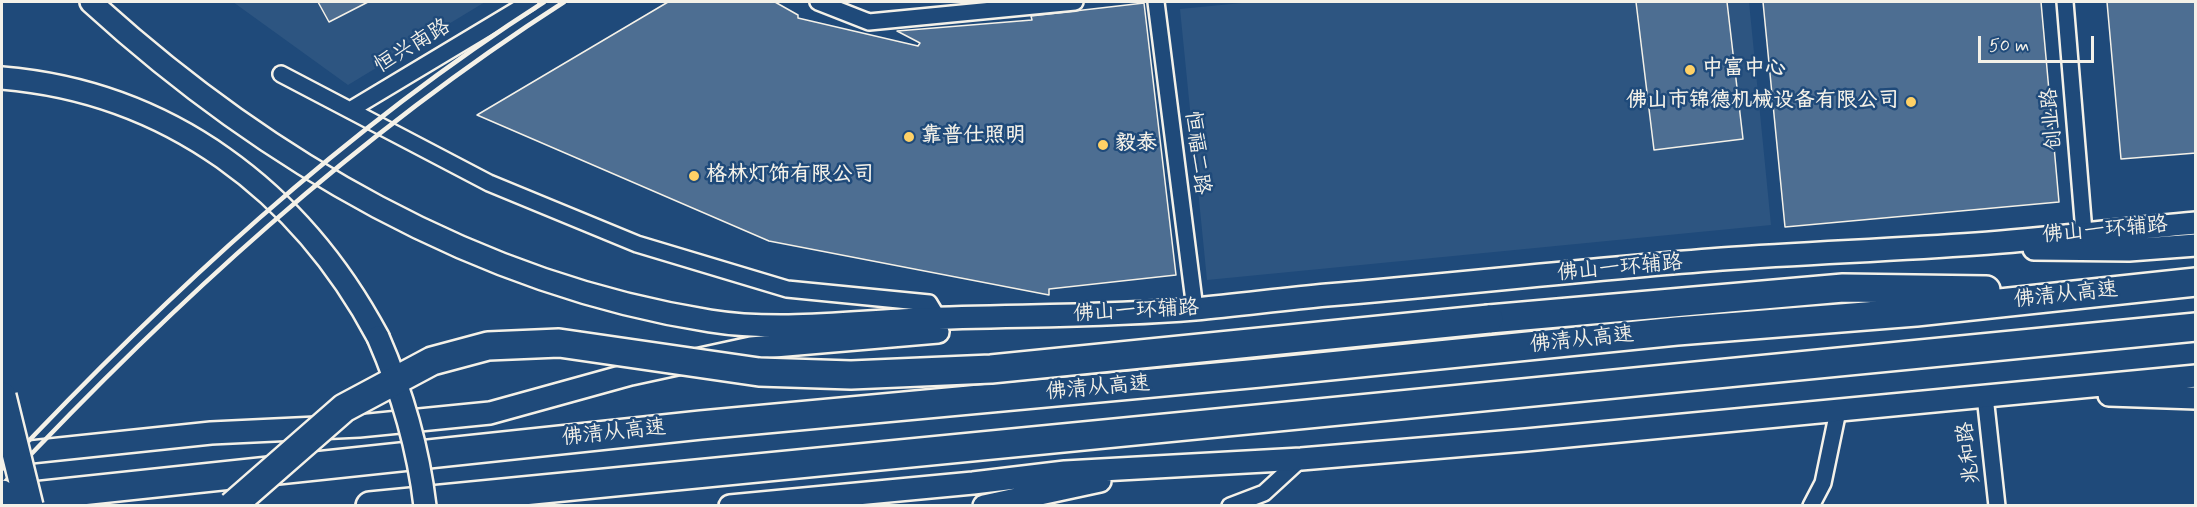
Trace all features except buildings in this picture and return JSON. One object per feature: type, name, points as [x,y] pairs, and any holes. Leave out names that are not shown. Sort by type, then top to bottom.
[{"type":"highway","name":"佛清从高速","points":[[2,499],[690,426],[1260,373],[1677,331],[1916,312],[2196,282]]},
{"type":"highway","points":[[232,506],[344,408],[432,361],[488,346],[559,343],[759,372],[850,375],[992,369],[1489,319],[1843,288],[2113,291]]},
{"type":"highway","name":"佛清从高速","points":[[370,506],[2196,327]]},
{"type":"highway","points":[[2,396],[29,506]]},
{"type":"highway","points":[[2,494],[3,506]]},
{"type":"main road","points":[[91,2],[137,43],[197,91],[316,173],[376,207],[451,243],[526,273],[612,299],[710,321],[759,325],[938,318],[1045,317]]},
{"type":"main road","points":[[2,78],[49,84],[124,104],[204,144],[247,176],[289,213],[347,285],[378,337],[393,371],[414,433],[425,506]]},
{"type":"main road","name":"佛山一环辅路","points":[[1045,317],[1194,309],[1721,259],[1983,243],[2196,223]]},
{"type":"main road","points":[[1983,243],[2044,249],[2118,250],[2196,245]]},
{"type":"main road","points":[[2,455],[211,433],[359,426],[490,413],[631,374],[751,348],[938,332],[1045,317]]},
{"type":"main road","points":[[730,506],[1065,472],[1301,459],[2072,390],[2196,376]]},
{"type":"main road","points":[[2072,390],[2127,397],[2196,398]]},
{"type":"main road","points":[[984,506],[1194,465]]},
{"type":"street","name":"恒兴南路","points":[[350,110],[530,2]]},
{"type":"street","points":[[818,2],[869,22],[1075,2]]},
{"type":"street","name":"恒福二路","points":[[1156,2],[1194,309]]},
{"type":"street","name":"创业路","points":[[2065,2],[2084,232]]},
{"type":"street","points":[[281,74],[489,183],[637,243],[787,289],[929,303],[938,318]]},
{"type":"street","name":"兆和路","points":[[1985,396],[1998,506]]},
{"type":"street","points":[[1811,506],[1823,483],[1838,411]]},
{"type":"street","points":[[1230,506],[1264,493],[1301,459]]},
{"type":"shaded area","points":[[233,2],[485,2],[348,85]]},
{"type":"shaded area","points":[[1252,2],[1749,2],[1771,225],[1207,280],[1180,9]]},
{"type":"railway","points":[[2,469],[127,341],[259,219],[397,105],[469,52],[544,2]]},
{"type":"railway","points":[[2,485],[132,352],[268,226],[412,109],[487,54],[564,2]]},
{"type":"place","name":"中富中心","points":[[1690,70]]},
{"type":"place","name":"佛山市锦德机械设备有限公司","points":[[1911,102]]},
{"type":"place","name":"靠普仕照明","points":[[909,137]]},
{"type":"place","name":"毅泰","points":[[1103,145]]},
{"type":"place","name":"格林灯饰有限公司","points":[[694,176]]}]
